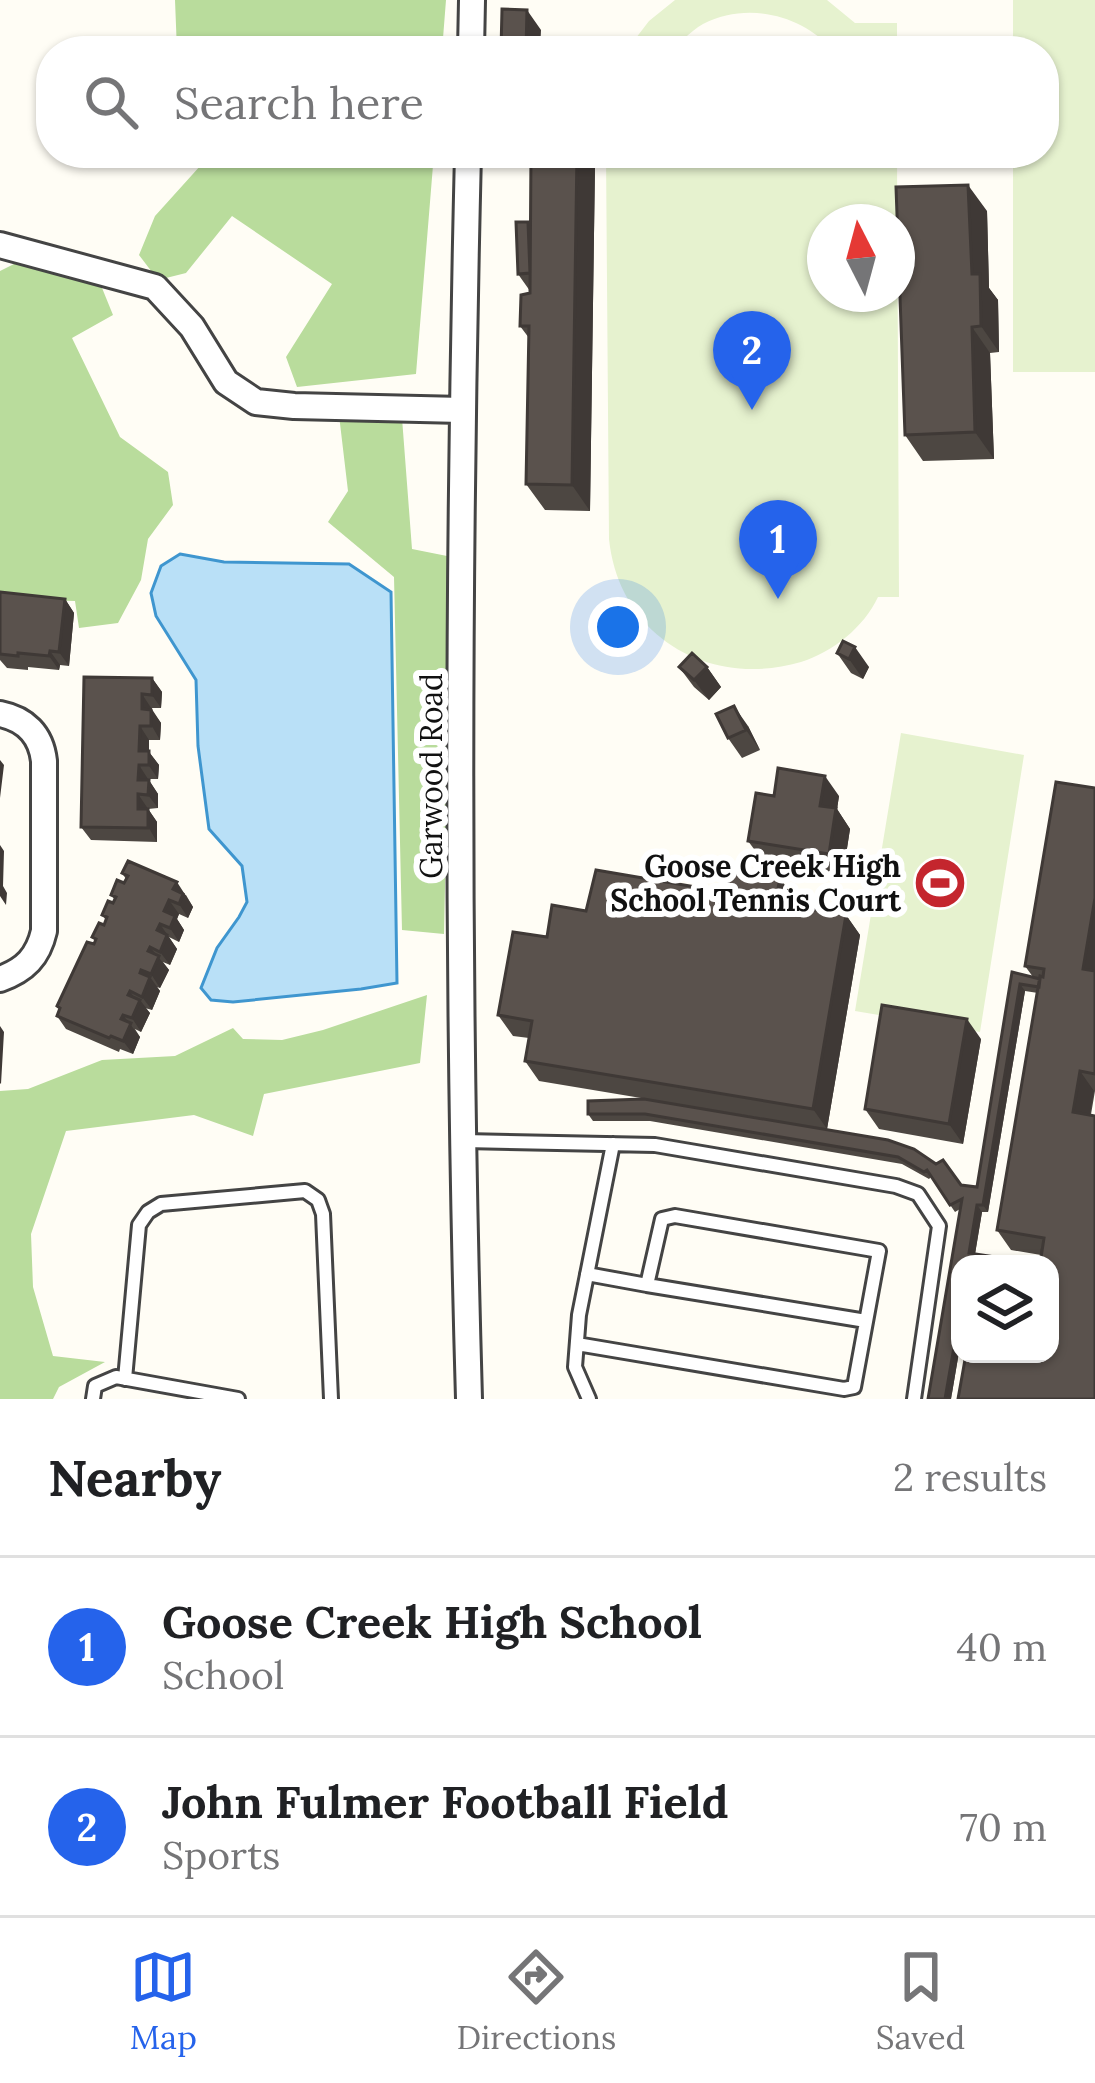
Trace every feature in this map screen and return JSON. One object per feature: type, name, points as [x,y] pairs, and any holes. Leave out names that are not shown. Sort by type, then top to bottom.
[{"type":"street","points":[[471,36],[472,0]]},
{"type":"street","name":"Garwood Road","points":[[468,168],[462,410],[462,1141],[470,1399]]},
{"type":"street","points":[[0,245],[155,287],[192,327],[226,382],[256,402],[462,410]]},
{"type":"street","points":[[0,714],[29,726],[43,750],[44,931],[33,960],[0,979]]},
{"type":"lane","points":[[462,1141],[655,1145],[896,1186],[918,1194],[940,1226],[914,1399]]},
{"type":"lane","points":[[589,1399],[574,1367],[579,1315],[613,1144]]},
{"type":"lane","points":[[125,1379],[139,1225],[148,1212],[161,1204],[304,1191],[318,1200],[323,1214],[331,1399]]},
{"type":"lane","points":[[577,1344],[854,1387],[879,1251],[675,1216],[662,1219],[647,1285]]},
{"type":"lane","points":[[587,1274],[866,1322]]},
{"type":"lane","points":[[93,1399],[95,1385],[116,1377],[238,1399]]},
{"type":"green space","points":[[175,0],[446,0],[443,36],[176,36]]},
{"type":"green space","points":[[675,0],[827,0],[855,23],[897,23],[897,36],[817,36],[773,15],[738,13],[703,24],[687,36],[638,36]]},
{"type":"green space","points":[[1013,0],[1095,0],[1095,372],[1013,372],[1013,168],[1059,168],[1059,36],[1013,36]]},
{"type":"green space","points":[[198,168],[433,168],[416,374],[297,387],[286,357],[332,284],[232,216],[186,273],[158,280],[139,255],[155,216]]},
{"type":"green space","points":[[606,168],[897,168],[897,204],[807,204],[807,312],[898,312],[899,597],[878,597],[856,628],[813,658],[767,668],[703,661],[650,628],[630,603],[616,574],[609,539]]},
{"type":"green space","points":[[22,260],[100,283],[113,315],[72,338],[120,437],[168,472],[173,505],[148,539],[141,580],[118,623],[79,628],[75,601],[0,599],[0,271]]},
{"type":"green space","points":[[339,415],[402,418],[412,549],[452,557],[444,934],[402,930],[394,577],[328,522],[348,491]]},
{"type":"green space","name":"Goose Creek High School Tennis Court","points":[[901,733],[1024,755],[980,1032],[855,1011]]},
{"type":"green space","points":[[427,995],[420,1063],[264,1094],[253,1136],[194,1115],[66,1131],[31,1234],[33,1287],[53,1356],[105,1362],[59,1387],[53,1399],[0,1399],[0,1091],[28,1089],[102,1060],[175,1056],[233,1028],[243,1039],[282,1040]]},
{"type":"water","points":[[180,554],[224,562],[349,564],[391,592],[397,983],[233,1002],[211,1000],[201,988],[217,948],[247,902],[242,866],[209,829],[198,746],[196,680],[156,616],[151,593],[161,566]]},
{"type":"building","points":[[502,9],[527,10],[526,36],[501,36]]},
{"type":"building","points":[[531,168],[577,168],[572,485],[526,484],[529,326],[520,326],[521,295],[530,293]]},
{"type":"building","points":[[968,185],[972,274],[980,274],[981,326],[972,327],[975,432],[905,435],[901,312],[915,312],[915,204],[897,204],[896,187]]},
{"type":"building","points":[[516,222],[528,222],[530,273],[518,274]]},
{"type":"building","points":[[0,592],[65,599],[59,652],[50,651],[49,656],[0,654]]},
{"type":"building","points":[[843,641],[855,647],[849,659],[837,653]]},
{"type":"building","points":[[692,653],[707,667],[694,680],[679,667]]},
{"type":"building","points":[[84,677],[152,678],[152,695],[142,694],[142,709],[151,710],[151,726],[140,726],[139,751],[149,751],[149,765],[139,765],[138,780],[149,780],[148,795],[138,794],[138,809],[148,809],[148,828],[81,827]]},
{"type":"building","points":[[734,706],[746,730],[728,738],[716,714]]},
{"type":"building","points":[[778,768],[825,776],[820,806],[836,808],[829,854],[748,841],[756,793],[774,796]]},
{"type":"building","points":[[1056,782],[1095,788],[1095,898],[1083,969],[1095,971],[1095,1074],[1080,1071],[1073,1112],[1095,1116],[1095,1399],[958,1399],[964,1363],[1059,1363],[1059,1255],[1041,1255],[1044,1238],[997,1230],[1044,969],[1025,966]]},
{"type":"building","points":[[128,861],[177,882],[173,889],[183,894],[179,904],[169,900],[164,911],[175,916],[170,928],[160,924],[157,930],[167,935],[160,952],[150,947],[148,951],[159,956],[151,974],[141,970],[150,977],[142,997],[130,991],[128,995],[140,1000],[132,1018],[123,1015],[121,1019],[131,1023],[123,1041],[57,1016],[57,1006],[87,942],[94,944],[99,923],[104,925],[107,917],[102,915],[108,901],[113,903],[116,897],[111,895],[117,880],[124,883],[128,876],[122,873]]},
{"type":"building","points":[[729,869],[780,878],[775,903],[846,915],[813,1109],[525,1061],[532,1021],[498,1015],[513,932],[547,937],[552,905],[586,911],[596,870],[725,892]]},
{"type":"building","points":[[1012,972],[1040,979],[1039,987],[1020,984],[983,1205],[977,1205],[969,1253],[982,1255],[952,1255],[962,1199],[950,1205],[927,1170],[898,1157],[645,1114],[588,1114],[588,1101],[644,1099],[888,1140],[936,1164],[943,1160],[961,1185],[977,1187]]},
{"type":"building","points":[[882,1005],[967,1019],[949,1124],[865,1109]]},
{"type":"building","points":[[951,1264],[951,1363],[945,1399],[928,1399]]},
{"type":"place","name":"John Fulmer Football Field","points":[[752,410]]},
{"type":"place","name":"Goose Creek High School","points":[[778,599]]},
{"type":"place","name":"Goose Creek High School Tennis Court","points":[[940,883]]}]
